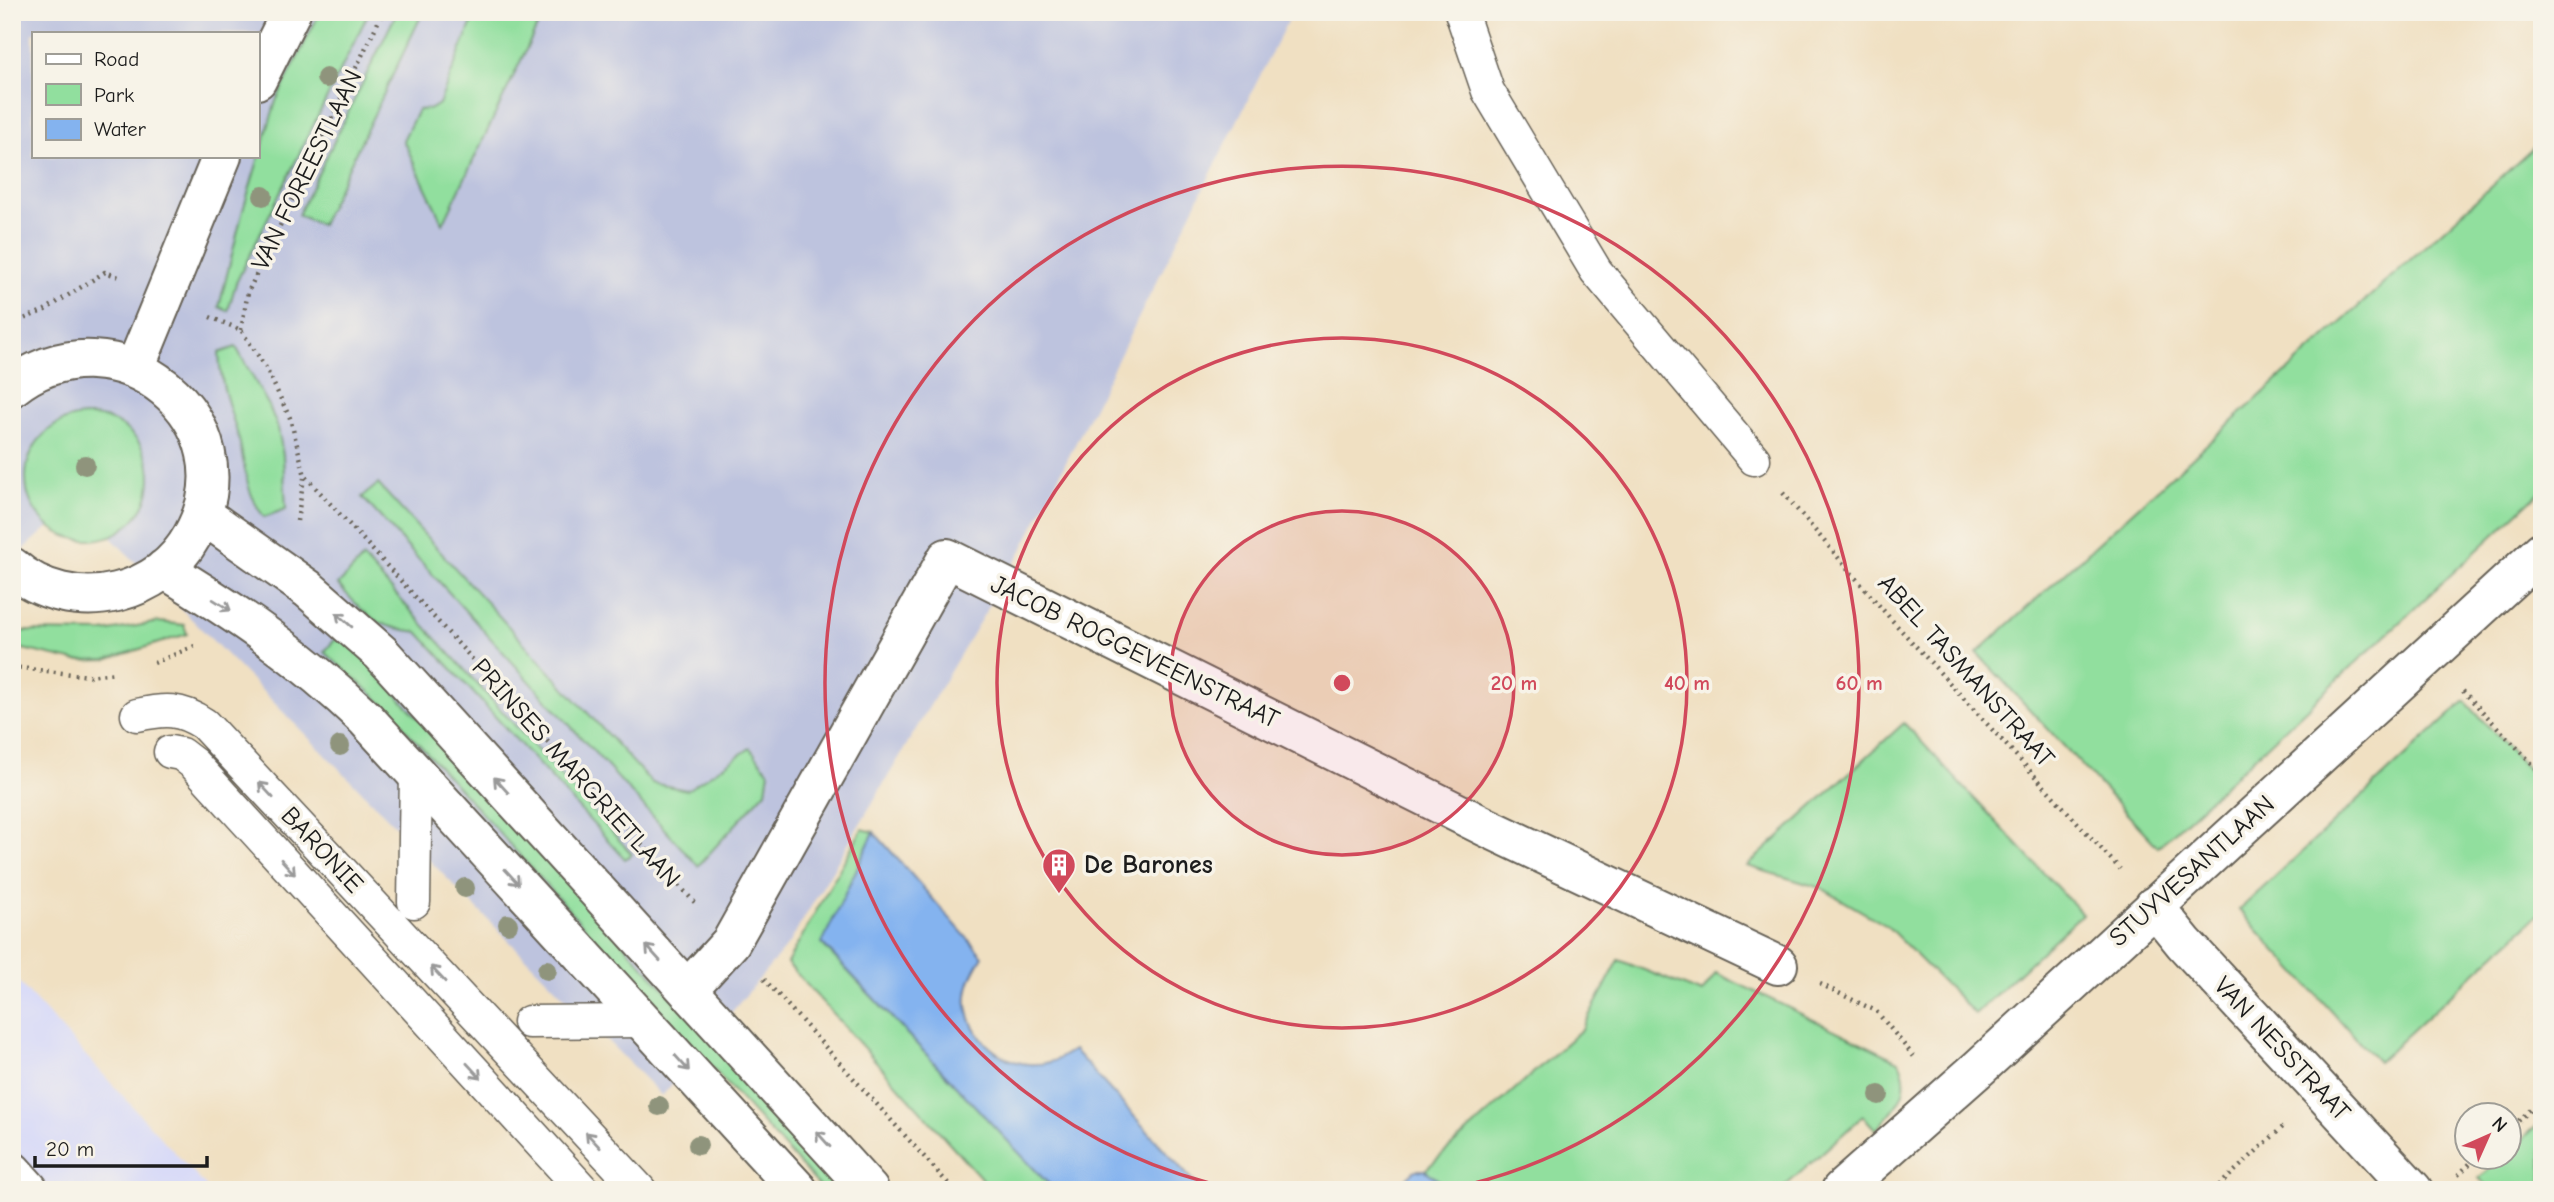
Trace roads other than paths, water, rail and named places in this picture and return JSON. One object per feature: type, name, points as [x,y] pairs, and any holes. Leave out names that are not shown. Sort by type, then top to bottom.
[{"type":"street","points":[[259,76],[291,12]]},
{"type":"street","points":[[135,368],[221,158]]},
{"type":"street","points":[[12,387],[35,372],[62,362],[92,359],[135,368],[178,399],[197,428],[207,461],[208,479],[202,514],[187,545],[164,569],[127,589],[85,596],[44,587],[14,573]]},
{"type":"street","points":[[202,514],[308,589],[381,653],[869,1190]]},
{"type":"street","name":"STUYVESANTLAAN","points":[[1841,1190],[2542,551]]},
{"type":"street","name":"JACOB ROGGEVEENSTRAAT","points":[[687,990],[731,942],[947,558],[1486,827],[1778,965]]},
{"type":"street","points":[[164,569],[270,636],[317,672],[416,772],[798,1190]]},
{"type":"street","name":"VAN NESSTRAAT","points":[[2154,906],[2184,943],[2413,1190]]},
{"type":"street","points":[[12,1171],[29,1190]]},
{"type":"lane","points":[[1461,12],[1488,91],[1596,271],[1754,459]]},
{"type":"lane","name":"BARONIE","points":[[137,715],[167,709],[187,713],[204,724],[640,1190]]},
{"type":"lane","name":"BARONIE","points":[[170,752],[181,754],[194,764],[435,1035],[510,1117],[583,1190]]},
{"type":"lane","points":[[414,902],[416,772]]},
{"type":"lane","points":[[435,1035],[466,1021],[488,1027]]},
{"type":"lane","points":[[528,1021],[645,1021]]},
{"type":"water","points":[[874,832],[983,956],[967,992],[967,1006],[970,1020],[986,1043],[996,1052],[1022,1063],[1053,1061],[1074,1050],[1201,1190],[1054,1190],[822,943]]},
{"type":"water","points":[[1415,1170],[1425,1170],[1451,1190],[1394,1190]]},
{"type":"place","name":"De Barones","points":[[1059,895]]}]
